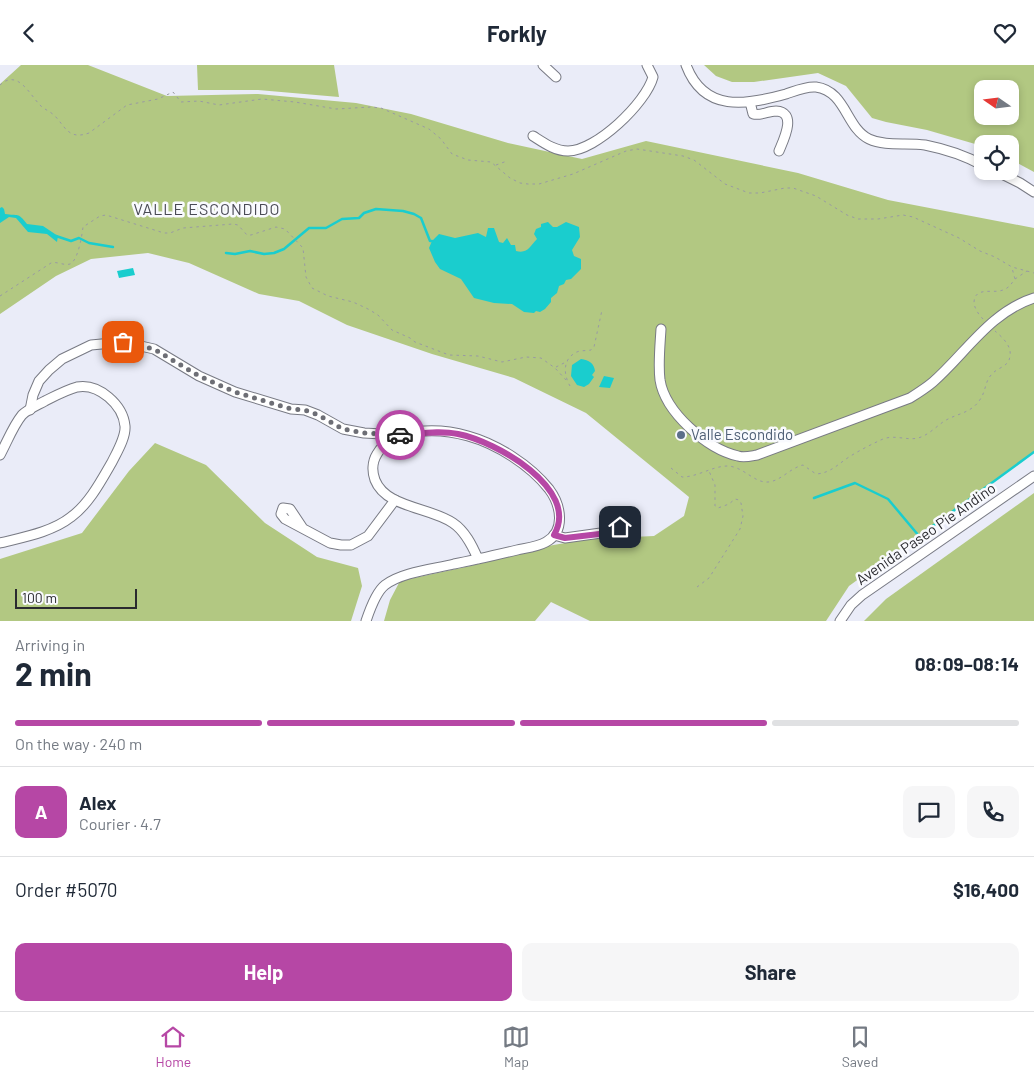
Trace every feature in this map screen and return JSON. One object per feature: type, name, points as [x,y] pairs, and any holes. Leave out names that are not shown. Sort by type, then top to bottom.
[{"type":"street","points":[[533,136],[554,149],[578,150],[588,146],[606,134],[648,90],[652,77],[647,65]]},
{"type":"street","points":[[686,65],[692,79],[713,98],[736,103],[750,102],[816,87],[829,92],[842,105],[856,127],[869,139],[878,142],[924,145],[961,154],[974,161]]},
{"type":"street","points":[[750,102],[753,114],[776,111],[786,115],[788,123],[779,151]]},
{"type":"street","points":[[1012,180],[1034,192]]},
{"type":"street","points":[[661,329],[660,382],[668,400],[681,419],[701,437],[722,451],[740,457],[757,455],[777,449],[910,398],[932,383],[962,351],[999,317],[1022,302],[1034,298]]},
{"type":"street","points":[[30,409],[39,381],[62,359],[91,345],[123,342],[154,349],[199,376],[244,395],[291,409],[305,410],[343,429],[381,435],[430,432],[464,435],[489,445],[519,462],[543,482],[556,499],[560,518],[558,529],[554,535],[541,544],[405,575],[385,585],[374,602],[366,621]]},
{"type":"street","points":[[0,455],[14,427],[23,415],[30,409],[77,387],[89,388],[102,393],[114,402],[122,415],[126,429],[118,450],[108,468],[88,500],[77,512],[54,527],[0,543]]},
{"type":"street","points":[[381,435],[384,439],[383,446]]},
{"type":"street","points":[[403,435],[383,446],[375,457],[373,473],[376,483],[382,491],[395,500],[454,523],[466,535],[478,559]]},
{"type":"street","name":"Avenida Paseo Pie Andino","points":[[840,621],[851,605],[862,595],[1034,476]]},
{"type":"street","points":[[302,527],[330,543],[351,545],[368,535],[395,500]]},
{"type":"street","points":[[554,535],[565,538],[608,533]]},
{"type":"path","points":[[0,85],[10,80],[23,84],[40,105],[53,114],[67,131],[74,135],[89,133],[127,105],[148,101],[173,92],[181,102],[186,103],[199,101],[219,105],[262,99],[336,109],[381,108],[428,129],[440,139],[452,154],[468,160],[484,161],[495,165],[510,178],[520,183],[539,183],[590,168],[626,151],[637,149],[683,156],[694,160],[724,184],[749,193],[792,188],[816,196],[841,212],[858,219],[878,219],[903,215],[913,217],[959,238],[1012,267],[1034,273]]},
{"type":"path","points":[[495,165],[507,161]]},
{"type":"path","points":[[0,296],[51,263],[71,264],[79,247],[83,227],[100,216],[106,215],[164,233],[170,233],[183,228],[233,224],[238,225],[247,235],[251,235],[276,227],[285,229],[290,233],[303,249],[306,277],[312,288],[328,296],[353,302],[368,309],[378,315],[392,330],[415,342],[449,355],[478,356],[502,362],[526,357],[541,358],[555,368],[570,386]]},
{"type":"path","points":[[1015,279],[1029,271]]},
{"type":"path","points":[[566,380],[565,367],[573,354],[578,351],[591,350],[594,347],[602,310]]},
{"type":"path","points":[[555,368],[568,360]]},
{"type":"path","points":[[697,587],[709,578],[740,529],[743,517],[739,500],[735,499],[718,508],[715,506],[715,485],[708,470]]},
{"type":"green space","points":[[21,65],[88,65],[167,96],[258,94],[356,103],[411,114],[508,143],[582,159],[646,141],[798,173],[888,200],[1034,228],[1034,452],[849,586],[826,621],[590,621],[551,602],[535,621],[384,621],[390,600],[400,581],[470,566],[525,550],[588,539],[654,536],[684,516],[689,497],[586,413],[514,378],[432,354],[347,325],[299,301],[259,294],[189,263],[148,253],[91,259],[56,276],[0,314],[0,84]]},
{"type":"green space","points":[[197,65],[334,65],[339,97],[258,90],[198,90]]},
{"type":"green space","points":[[704,65],[1034,65],[1034,172],[1019,164],[1019,135],[974,135],[974,144],[927,130],[872,118],[846,86],[818,73],[754,82],[732,82],[716,76]]},
{"type":"green space","points":[[155,443],[206,465],[265,523],[317,557],[358,568],[362,586],[351,621],[0,621],[0,559],[82,533],[129,471]]},
{"type":"green space","points":[[1034,493],[1034,621],[864,621],[886,599]]},
{"type":"water","points":[[2,207],[5,214],[20,216],[27,224],[43,226],[58,236],[57,242],[47,234],[28,232],[16,218],[9,217],[0,223],[0,208]]},
{"type":"water","points":[[548,222],[553,227],[566,222],[579,227],[580,237],[572,250],[574,256],[581,259],[581,269],[571,279],[566,280],[564,284],[559,286],[557,293],[551,298],[551,302],[540,312],[524,312],[512,304],[494,303],[474,298],[461,279],[440,269],[429,248],[432,241],[439,234],[455,238],[478,233],[486,237],[488,228],[494,228],[499,242],[503,243],[507,238],[511,245],[515,245],[516,251],[520,252],[528,249],[537,239],[534,234],[536,229],[541,227],[541,224]]},
{"type":"water","points":[[133,268],[135,275],[119,278],[117,271]]},
{"type":"water","points":[[581,359],[591,362],[595,371],[592,375],[594,377],[584,387],[577,385],[571,376],[572,365]]},
{"type":"water","points":[[604,376],[614,378],[610,388],[599,387]]},
{"type":"waterway","points":[[226,253],[235,254],[250,251],[264,254],[274,253],[284,249],[309,228],[326,228],[342,219],[359,218],[364,213],[376,209],[403,211],[414,214],[421,218],[430,241],[432,241]]},
{"type":"waterway","points":[[56,236],[71,241],[79,238],[89,243],[113,247]]},
{"type":"waterway","points":[[814,498],[855,483],[888,499],[919,536],[1034,452]]},
{"type":"way so far","points":[[123,342],[154,349],[199,376],[235,392],[291,409],[305,410],[343,429],[364,433],[400,435]]},
{"type":"place","name":"Valle Escondido","points":[[681,435]]},
{"type":"district","name":"VALLE ESCONDIDO","points":[[207,209]]},
{"type":"route","points":[[400,435],[430,432],[456,433],[479,440],[510,456],[537,476],[556,499],[560,518],[558,529],[554,535],[558,537],[579,537],[608,533],[615,536],[620,532],[620,527]]}]
